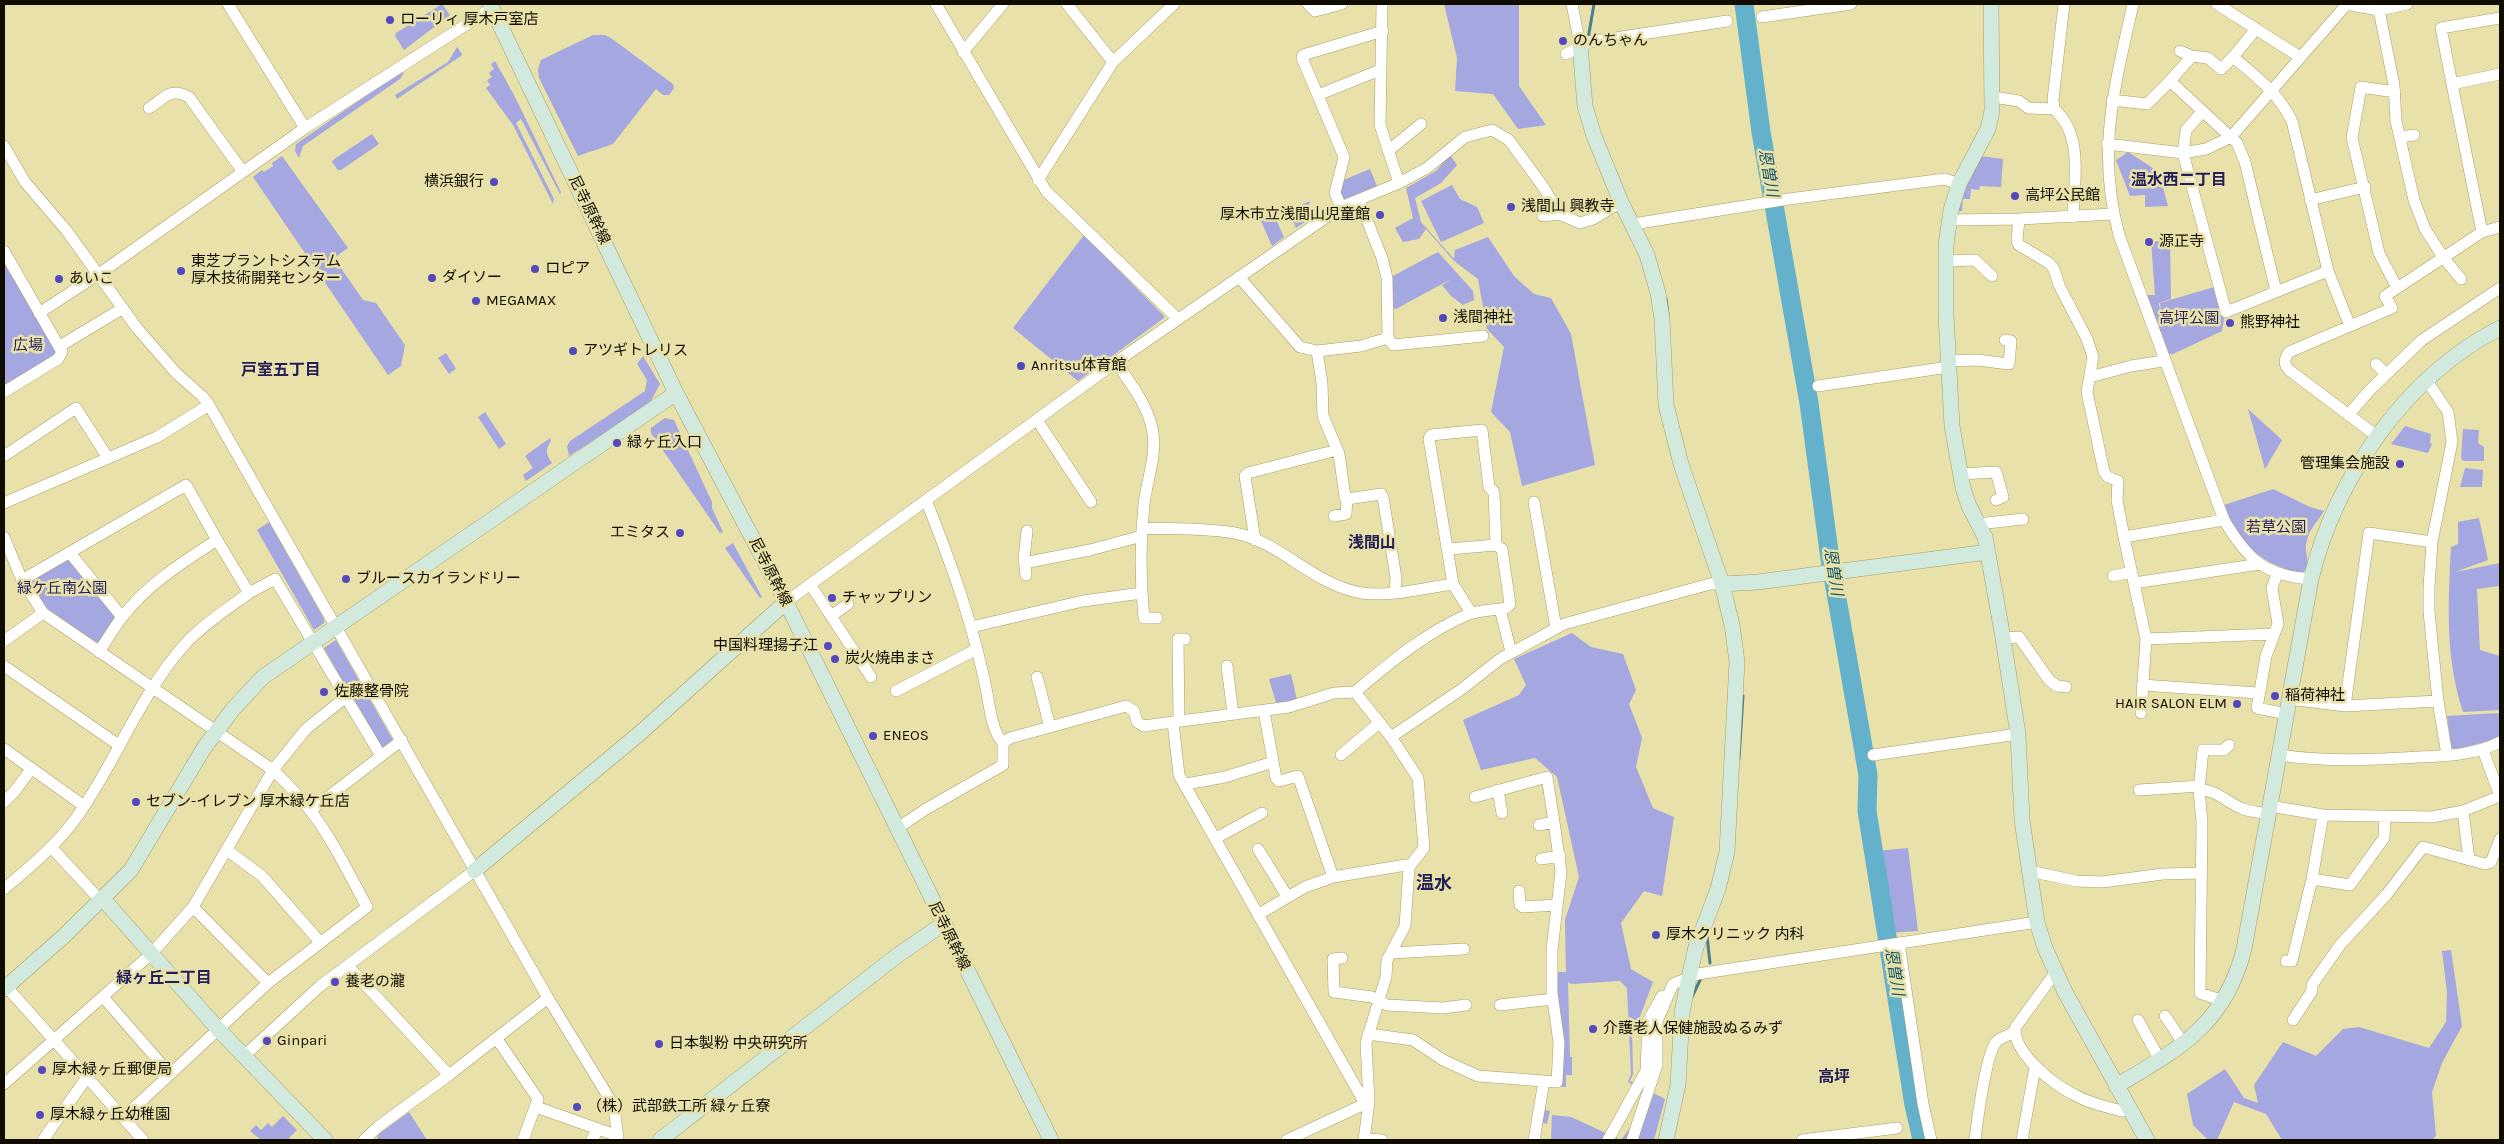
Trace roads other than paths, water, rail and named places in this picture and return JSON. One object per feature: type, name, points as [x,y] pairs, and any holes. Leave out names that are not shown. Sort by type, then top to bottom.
[{"type":"street","points":[[228,4],[305,128]]},
{"type":"street","points":[[936,4],[1046,191],[1178,319]]},
{"type":"street","points":[[963,52],[1003,4]]},
{"type":"street","points":[[1067,4],[1113,62]]},
{"type":"street","points":[[1038,180],[1113,62],[1174,4]]},
{"type":"street","points":[[1308,4],[1315,11],[1342,4]]},
{"type":"street","points":[[1382,4],[1380,125],[1399,183]]},
{"type":"street","points":[[1572,4],[1580,45],[1585,106],[1594,136],[1621,202],[1647,255],[1658,293],[1662,319],[1666,405],[1681,464],[1722,584],[1732,625],[1737,662],[1727,852],[1718,889],[1696,947],[1689,977],[1682,1013],[1678,1085],[1666,1140]]},
{"type":"street","points":[[1762,17],[1851,4]]},
{"type":"street","points":[[1991,4],[1993,97],[1988,129],[1959,184],[1950,220],[1945,261],[1952,426],[1960,474],[1969,506],[1985,537],[1988,552],[2018,734],[2022,820],[2038,922],[2055,973],[2147,1140]]},
{"type":"street","points":[[2054,109],[2053,100],[2064,4]]},
{"type":"street","points":[[2133,4],[2132,34],[2112,100],[2108,144],[2114,214],[2164,361],[2224,520],[2243,550],[2260,564],[2277,574],[2311,579]]},
{"type":"street","points":[[2217,4],[2300,57]]},
{"type":"street","points":[[2108,144],[2183,153],[2206,149],[2231,137],[2346,4],[2379,10],[2407,4]]},
{"type":"street","points":[[39,313],[99,274],[305,128],[494,5]]},
{"type":"street","name":"尼寺原幹線","points":[[494,5],[676,393],[786,602],[896,829],[1051,1140]]},
{"type":"street","points":[[2379,10],[2395,92],[2400,137],[2414,200],[2425,229],[2443,257],[2461,278]]},
{"type":"street","points":[[2482,232],[2441,28],[2500,18]]},
{"type":"street","points":[[1566,54],[1580,45],[1727,21]]},
{"type":"street","points":[[2180,51],[2192,56],[2208,58],[2221,69],[2256,29]]},
{"type":"street","points":[[1341,207],[1334,193],[1344,157],[1302,58],[1303,55],[1383,31]]},
{"type":"street","points":[[2112,100],[2147,104],[2192,56]]},
{"type":"street","points":[[2233,57],[2273,90],[2284,105],[2292,121],[2328,271],[2350,326]]},
{"type":"street","points":[[1318,95],[1380,70]]},
{"type":"street","points":[[2452,84],[2500,74]]},
{"type":"street","points":[[2170,81],[2237,143],[2245,162],[2276,291]]},
{"type":"street","points":[[2395,92],[2361,87],[2352,138],[2379,253],[2397,288]]},
{"type":"street","points":[[149,107],[173,92],[178,91],[190,97],[208,131],[243,172]]},
{"type":"street","points":[[1993,97],[2019,101],[2028,108],[2054,109],[2063,117],[2074,147],[2073,217]]},
{"type":"street","points":[[2202,111],[2186,130],[2183,153],[2226,312],[2238,309],[2276,291],[2328,271]]},
{"type":"street","points":[[1388,151],[1421,124]]},
{"type":"street","points":[[244,1056],[320,986],[474,871],[638,734],[786,602],[1116,362],[1341,207],[1399,183],[1426,168],[1465,137],[1492,130],[1509,140],[1544,188],[1559,214]]},
{"type":"street","points":[[2400,137],[2414,135]]},
{"type":"street","points":[[4,146],[25,182],[66,230],[123,308],[170,365],[209,405],[402,740],[474,871],[614,1106],[618,1138]]},
{"type":"street","points":[[1633,224],[1754,204],[1944,179],[1959,184]]},
{"type":"street","points":[[2310,200],[2365,187]]},
{"type":"street","points":[[1359,200],[1382,258],[1387,278],[1388,338],[1394,345],[1483,336]]},
{"type":"street","points":[[1543,216],[1559,214],[1580,223],[1594,219],[1621,202]]},
{"type":"street","points":[[1950,220],[2019,219],[2114,214]]},
{"type":"street","points":[[2019,219],[2017,241],[2019,245],[2048,262],[2054,269],[2059,285],[2087,339],[2093,357],[2087,392],[2090,415],[2104,472],[2108,477],[2118,481],[2117,500],[2146,639],[2141,713]]},
{"type":"street","points":[[2378,437],[2289,370],[2285,359],[2289,352],[2392,308],[2385,296],[2482,232],[2500,227]]},
{"type":"street","points":[[4,252],[62,352],[58,359],[4,392]]},
{"type":"street","points":[[1945,261],[1975,260],[1992,276]]},
{"type":"street","points":[[1239,277],[1300,347],[1316,351],[1361,346],[1388,338]]},
{"type":"street","points":[[2348,415],[2386,374],[2422,340],[2500,288]]},
{"type":"street","points":[[60,346],[123,308]]},
{"type":"street","points":[[2116,1086],[2184,1044],[2208,1022],[2223,1001],[2238,974],[2311,579],[2319,547],[2340,498],[2378,437],[2414,393],[2465,349],[2500,328]]},
{"type":"street","points":[[1818,386],[1976,360],[2008,364],[2012,341]]},
{"type":"street","points":[[1316,351],[1322,383],[1323,416],[1337,450],[1347,499],[1346,514],[1334,516]]},
{"type":"street","points":[[2090,377],[2131,366],[2164,361]]},
{"type":"street","points":[[1116,362],[1146,407],[1153,430],[1154,449],[1144,504],[1142,532],[1142,593],[1144,618],[1157,618]]},
{"type":"street","points":[[2376,364],[2386,374]]},
{"type":"street","points":[[2428,381],[2448,412],[2452,442],[2432,542],[2429,612],[2438,701],[2447,755]]},
{"type":"street","points":[[143,1140],[5,987],[102,900],[131,870],[192,766],[216,731],[250,689],[263,677],[676,393]]},
{"type":"street","points":[[4,503],[160,435],[209,405]]},
{"type":"street","points":[[4,456],[76,408],[108,458]]},
{"type":"street","points":[[1037,420],[1091,502]]},
{"type":"street","points":[[1471,613],[1453,584],[1449,549],[1429,439],[1431,434],[1482,430],[1489,487],[1494,492],[1496,545]]},
{"type":"street","points":[[1255,540],[1245,476],[1248,473],[1337,450]]},
{"type":"street","points":[[1960,474],[1996,472],[2002,498]]},
{"type":"street","points":[[22,580],[186,485],[248,593]]},
{"type":"street","points":[[1347,499],[1381,494],[1383,497],[1396,578],[1395,592]]},
{"type":"street","points":[[896,829],[926,809],[1003,766],[1004,743],[999,738],[992,717],[972,627],[952,564],[926,500]]},
{"type":"street","points":[[1534,502],[1556,628]]},
{"type":"street","points":[[1978,524],[2023,519]]},
{"type":"street","points":[[2124,536],[2224,520]]},
{"type":"street","points":[[1027,531],[1025,569],[1076,548],[1142,532],[1235,533],[1255,540],[1330,582],[1362,593],[1395,592],[1453,584]]},
{"type":"street","points":[[2345,706],[2369,533],[2432,542]]},
{"type":"street","points":[[4,537],[22,580],[43,613],[273,770],[311,810],[335,848],[366,907],[268,983],[123,1118]]},
{"type":"street","points":[[99,652],[122,617],[160,578],[217,540]]},
{"type":"street","points":[[1004,743],[1010,738],[1126,706],[1134,711],[1137,722],[1144,726],[1289,708],[1334,693],[1355,692],[1397,657],[1436,629],[1471,613],[1506,608],[1510,604],[1502,549],[1496,545],[1449,549]]},
{"type":"street","points":[[1391,737],[1511,652],[1564,624],[1710,584],[1758,582],[1988,552]]},
{"type":"street","points":[[70,553],[122,617]]},
{"type":"street","points":[[2114,576],[2133,577],[2260,564]]},
{"type":"street","points":[[2277,574],[2272,588],[2278,624],[2266,656],[2258,693],[2257,708],[2438,701]]},
{"type":"street","points":[[4,889],[52,848],[84,806],[154,688],[186,644],[208,623],[248,593],[274,579],[314,642],[381,756]]},
{"type":"street","points":[[810,584],[871,677]]},
{"type":"street","points":[[972,627],[1083,601],[1142,593]]},
{"type":"street","points":[[2359,603],[2371,605]]},
{"type":"street","points":[[831,616],[848,604]]},
{"type":"street","points":[[1500,609],[1511,652]]},
{"type":"street","points":[[4,641],[43,613]]},
{"type":"street","points":[[2146,639],[2274,634]]},
{"type":"street","points":[[2002,638],[2020,637],[2049,680],[2057,686],[2066,687]]},
{"type":"street","points":[[1185,638],[1178,639],[1176,721],[1179,775],[1186,784],[1362,1098],[1369,1102]]},
{"type":"street","points":[[901,685],[947,659],[977,649]]},
{"type":"street","points":[[4,666],[120,746]]},
{"type":"street","points":[[1227,666],[1233,714]]},
{"type":"street","points":[[1037,677],[1050,727]]},
{"type":"street","points":[[2142,685],[2258,693]]},
{"type":"street","points":[[1355,692],[1391,737],[1418,778],[1424,848],[1409,867],[1405,926],[1387,960],[1386,977],[1366,1043],[1369,1102],[1365,1140],[1382,1140]]},
{"type":"street","points":[[4,1084],[152,953],[193,907],[273,770],[306,729],[346,697]]},
{"type":"street","points":[[1264,711],[1276,778],[1279,781],[1298,776],[1333,877]]},
{"type":"street","points":[[1341,755],[1379,723]]},
{"type":"street","points":[[1874,755],[2018,734]]},
{"type":"street","points":[[311,810],[402,740]]},
{"type":"street","points":[[2280,754],[2323,761],[2360,761],[2447,755],[2483,750],[2500,742]]},
{"type":"street","points":[[2223,1001],[2200,994],[2202,822],[2199,788],[2203,750],[2224,750],[2229,745]]},
{"type":"street","points":[[4,749],[84,806]]},
{"type":"street","points":[[2139,790],[2199,788],[2226,797],[2241,808],[2323,816],[2432,817],[2463,811],[2500,796],[2483,750]]},
{"type":"street","points":[[1186,784],[1225,776],[1273,762]]},
{"type":"street","points":[[4,802],[15,791],[31,769]]},
{"type":"street","points":[[1368,1034],[1413,1040],[1443,1060],[1478,1076],[1557,1082],[1559,1043],[1553,999],[1552,950],[1561,878],[1560,856],[1546,777],[1475,797]]},
{"type":"street","points":[[1498,790],[1502,813]]},
{"type":"street","points":[[2463,811],[2469,860]]},
{"type":"street","points":[[1216,838],[1262,813]]},
{"type":"street","points":[[2286,961],[2292,961],[2312,879],[2323,816]]},
{"type":"street","points":[[2312,879],[2350,885],[2384,838],[2385,818]]},
{"type":"street","points":[[1539,825],[1554,822]]},
{"type":"street","points":[[2294,1020],[2312,991],[2312,985],[2323,968],[2354,928],[2386,894],[2423,847],[2485,864],[2491,862],[2500,839]]},
{"type":"street","points":[[52,848],[152,953],[219,1030],[325,1140]]},
{"type":"street","points":[[1258,849],[1287,896]]},
{"type":"street","points":[[227,850],[262,876],[320,942]]},
{"type":"street","points":[[1540,859],[1560,856]]},
{"type":"street","points":[[1259,914],[1305,887],[1333,877],[1406,865],[1409,867]]},
{"type":"street","points":[[2029,871],[2076,881],[2102,882],[2163,874],[2201,872]]},
{"type":"street","points":[[1519,891],[1520,905],[1524,907],[1557,906]]},
{"type":"street","points":[[193,907],[268,983]]},
{"type":"street","points":[[1608,1140],[1646,1071],[1648,1021],[1660,999],[1672,985],[1689,977],[1866,947],[2038,922]]},
{"type":"street","points":[[660,1140],[898,954],[943,924]]},
{"type":"street","points":[[1899,943],[1923,1104],[1931,1140]]},
{"type":"street","points":[[1391,953],[1458,952]]},
{"type":"street","points":[[1333,959],[1333,997],[1372,998],[1387,1005],[1443,1008],[1466,1005]]},
{"type":"street","points":[[348,966],[449,1075]]},
{"type":"street","points":[[1975,1140],[1983,1087],[1993,1048],[1997,1042],[2015,1032],[2036,997],[2055,973]]},
{"type":"street","points":[[1632,1140],[1657,1065],[1657,1021],[1672,985]]},
{"type":"street","points":[[103,997],[170,1074]]},
{"type":"street","points":[[364,1140],[379,1126],[497,1039],[548,998]]},
{"type":"street","points":[[1500,1005],[1553,999]]},
{"type":"street","points":[[2165,1016],[2184,1044]]},
{"type":"street","points":[[2138,1020],[2160,1060]]},
{"type":"street","points":[[2015,1032],[2026,1056],[2035,1067],[2074,1095],[2122,1111],[2129,1109]]},
{"type":"street","points":[[497,1039],[538,1099],[523,1140]]},
{"type":"street","points":[[2022,1140],[2035,1067]]},
{"type":"street","points":[[43,1140],[86,1077]]},
{"type":"street","points":[[1534,1140],[1544,1081]]},
{"type":"street","points":[[1287,1140],[1369,1102]]},
{"type":"street","points":[[536,1107],[618,1138]]},
{"type":"street","points":[[1802,1140],[1897,1128]]},
{"type":"street","points":[[592,1140],[598,1129]]},
{"type":"waterway","points":[[1588,39],[1594,4]]},
{"type":"waterway","name":"恩曽川","points":[[1744,4],[1761,132],[1809,403],[1830,559],[1868,775],[1867,811],[1914,1105],[1922,1140]]},
{"type":"waterway","points":[[1666,299],[1668,315]]},
{"type":"waterway","points":[[1739,759],[1743,696]]},
{"type":"waterway","points":[[1707,936],[1710,963]]},
{"type":"waterway","points":[[1692,997],[1702,976]]},
{"type":"place","name":"ローリィ 厚木戸室店","points":[[390,20]]},
{"type":"place","name":"のんちゃん","points":[[1563,41]]},
{"type":"place","name":"横浜銀行","points":[[494,182]]},
{"type":"place","name":"高坪公民館","points":[[2015,196]]},
{"type":"place","name":"浅間山 興教寺","points":[[1511,207]]},
{"type":"place","name":"厚木市立浅間山児童館","points":[[1380,215]]},
{"type":"place","name":"源正寺","points":[[2149,242]]},
{"type":"place","name":"ロピア","points":[[535,269]]},
{"type":"place","name":"東芝プラントシステム 厚木技術開発センター","points":[[181,271]]},
{"type":"place","name":"ダイソー","points":[[432,278]]},
{"type":"place","name":"あいこ","points":[[59,279]]},
{"type":"place","name":"MEGAMAX","points":[[476,301]]},
{"type":"place","name":"浅間神社","points":[[1443,318]]},
{"type":"place","name":"熊野神社","points":[[2230,323]]},
{"type":"place","name":"アツギトレリス","points":[[573,351]]},
{"type":"place","name":"Anritsu体育館","points":[[1021,366]]},
{"type":"place","name":"緑ヶ丘入口","points":[[617,443]]},
{"type":"place","name":"管理集会施設","points":[[2400,464]]},
{"type":"place","name":"エミタス","points":[[680,533]]},
{"type":"place","name":"ブルースカイランドリー","points":[[346,579]]},
{"type":"place","name":"チャップリン","points":[[832,598]]},
{"type":"place","name":"中国料理揚子江","points":[[828,646]]},
{"type":"place","name":"炭火焼串まさ","points":[[835,659]]},
{"type":"place","name":"佐藤整骨院","points":[[324,692]]},
{"type":"place","name":"稲荷神社","points":[[2275,696]]},
{"type":"place","name":"HAIR SALON ELM","points":[[2237,704]]},
{"type":"place","name":"ENEOS","points":[[873,736]]},
{"type":"place","name":"セブン-イレブン 厚木緑ケ丘店","points":[[136,802]]},
{"type":"place","name":"厚木クリニック 内科","points":[[1656,935]]},
{"type":"place","name":"養老の瀧","points":[[335,982]]},
{"type":"place","name":"介護老人保健施設ぬるみず","points":[[1593,1029]]},
{"type":"place","name":"Ginpari","points":[[267,1041]]},
{"type":"place","name":"日本製粉 中央研究所","points":[[659,1044]]},
{"type":"place","name":"厚木緑ヶ丘郵便局","points":[[42,1070]]},
{"type":"place","name":"（株）武部鉄工所 緑ヶ丘寮","points":[[577,1107]]},
{"type":"place","name":"厚木緑ヶ丘幼稚園","points":[[40,1115]]},
{"type":"district","name":"温水西二丁目","points":[[2179,180]]},
{"type":"district","name":"戸室五丁目","points":[[281,370]]},
{"type":"district","name":"浅間山","points":[[1372,543]]},
{"type":"district","name":"温水","points":[[1434,884]]},
{"type":"district","name":"緑ヶ丘二丁目","points":[[164,978]]},
{"type":"district","name":"高坪","points":[[1834,1077]]},
{"type":"park label","name":"高坪公園","points":[[2189,319]]},
{"type":"park label","name":"広場","points":[[28,346]]},
{"type":"park label","name":"若草公園","points":[[2276,528]]},
{"type":"park label","name":"緑ケ丘南公園","points":[[62,589]]}]
